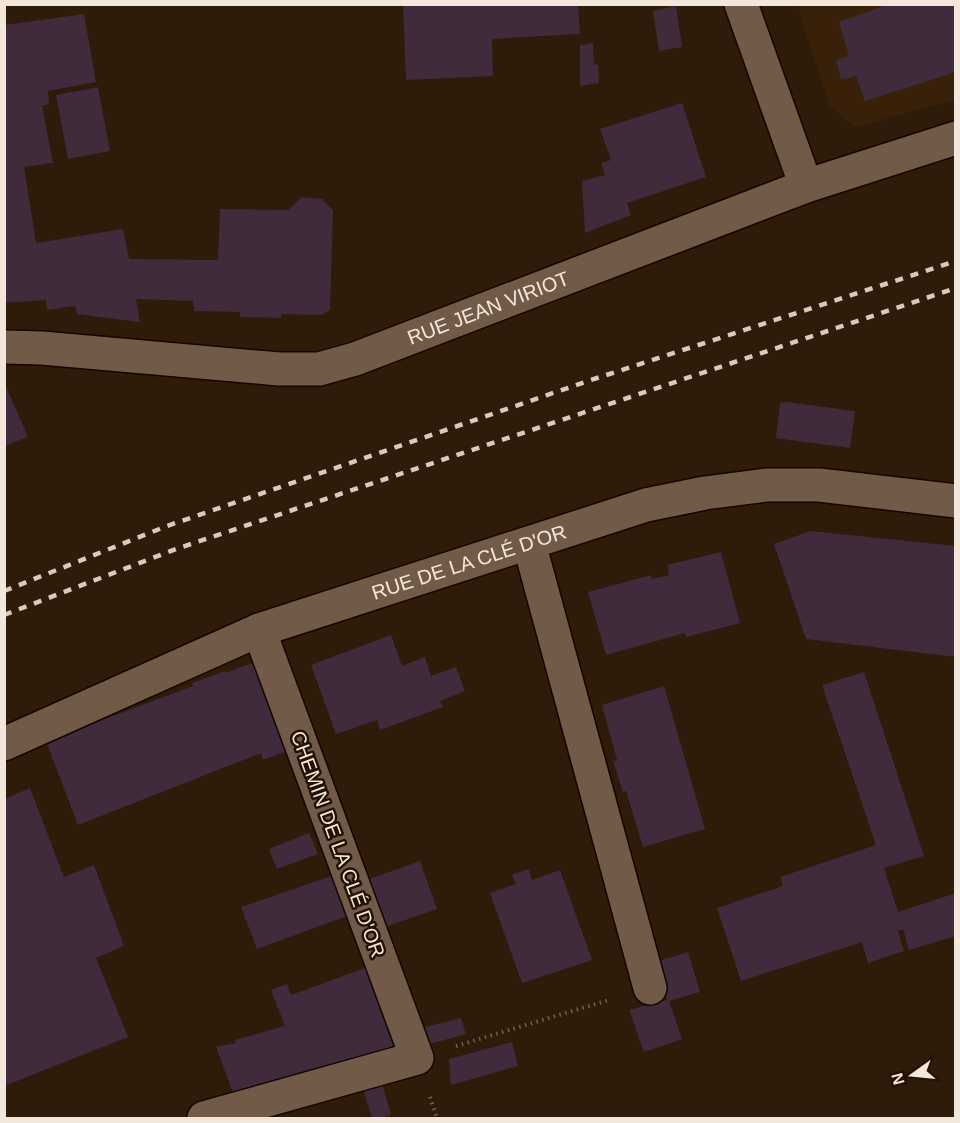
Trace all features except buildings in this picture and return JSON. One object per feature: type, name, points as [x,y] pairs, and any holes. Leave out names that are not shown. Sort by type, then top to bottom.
[{"type":"street","points":[[741,4],[806,186]]},
{"type":"street","name":"RUE JEAN VIRIOT","points":[[4,347],[42,348],[279,369],[319,369],[366,354],[806,186],[956,138]]},
{"type":"street","name":"RUE DE LA CLÉ D'OR","points":[[4,744],[259,630],[646,505],[705,493],[767,485],[819,485],[956,501]]},
{"type":"street","points":[[529,543],[650,988]]},
{"type":"street","name":"CHEMIN DE LA CLÉ D'OR","points":[[259,630],[417,1058]]},
{"type":"street","points":[[204,1119],[417,1058]]},
{"type":"path","points":[[417,1058],[650,988]]},
{"type":"shaded area","points":[[797,5],[955,5],[955,100],[856,127],[830,107]]},
{"type":"railway","points":[[4,591],[167,526],[591,380],[956,261]]},
{"type":"railway","points":[[4,615],[176,549],[956,288]]}]
